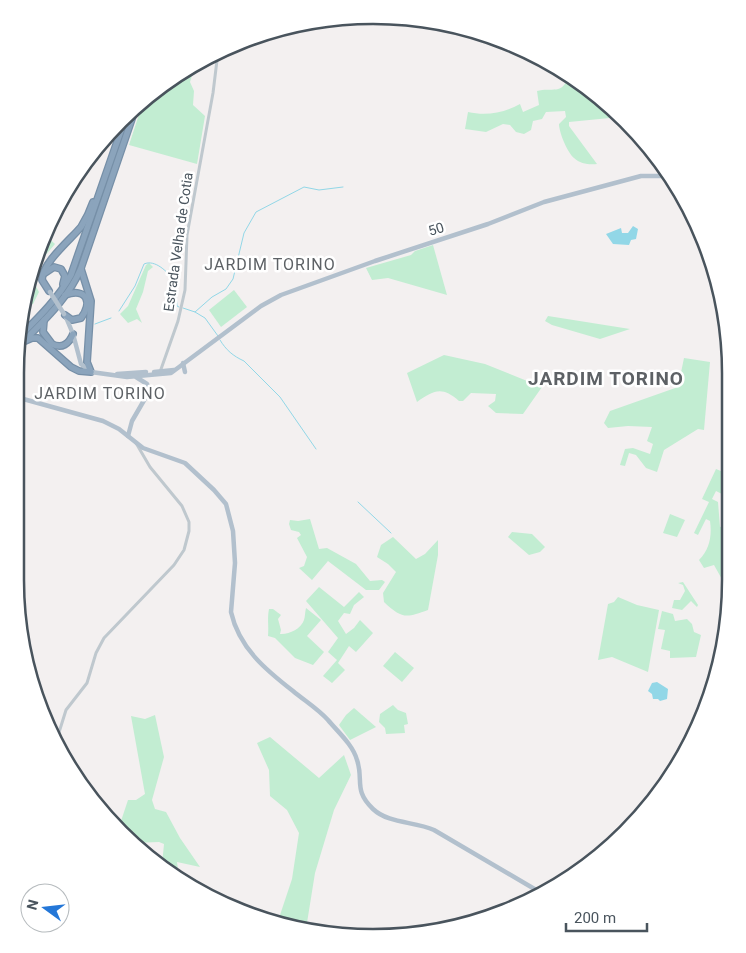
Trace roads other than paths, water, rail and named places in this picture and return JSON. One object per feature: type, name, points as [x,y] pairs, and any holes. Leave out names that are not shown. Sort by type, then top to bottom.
[{"type":"highway","points":[[26,334],[43,313],[73,284],[81,268],[131,121]]},
{"type":"highway","points":[[26,336],[44,320],[62,295],[75,267],[120,132]]},
{"type":"highway","points":[[49,292],[42,280],[44,270],[86,218],[106,173]]},
{"type":"highway","points":[[49,292],[44,281],[45,274],[50,268],[56,267],[64,271],[62,295]]},
{"type":"highway","points":[[25,339],[38,338],[71,367],[79,371],[91,372],[87,362],[91,301],[81,268]]},
{"type":"highway","points":[[62,295],[74,292],[80,293],[85,296],[86,301],[85,312],[81,318],[72,320],[64,314]]},
{"type":"highway","points":[[44,320],[43,332],[52,344],[61,346],[66,344],[73,334]]},
{"type":"main road","name":"50","points":[[160,372],[170,373],[176,370],[270,299],[338,274],[466,232],[544,202],[641,176],[661,176]]},
{"type":"main road","points":[[49,292],[64,314],[73,334],[81,364],[91,372],[136,377],[176,370]]},
{"type":"main road","points":[[183,364],[185,372]]},
{"type":"main road","points":[[108,374],[160,372]]},
{"type":"main road","points":[[124,377],[129,373]]},
{"type":"main road","points":[[128,436],[132,421],[150,390],[147,384],[136,377]]},
{"type":"main road","points":[[24,399],[103,421],[144,448],[185,463],[221,497],[230,516],[235,546],[231,604],[233,621],[253,657],[320,712],[350,747],[358,762],[360,791],[368,803],[384,817],[434,830],[535,889]]},
{"type":"street","name":"Estrada Velha de Cotia","points":[[160,372],[182,304],[186,284],[187,235],[213,93],[217,61]]},
{"type":"street","points":[[59,732],[66,710],[87,683],[96,653],[104,638],[169,572],[187,543],[189,531],[186,515],[175,496],[144,457],[136,443]]},
{"type":"water","points":[[633,226],[638,229],[636,239],[631,240],[629,245],[613,244],[606,234],[621,228],[622,233],[628,233]]},
{"type":"water","points":[[657,682],[668,689],[667,699],[660,701],[653,699],[652,694],[648,691],[652,683]]},
{"type":"waterway","points":[[183,308],[195,312],[212,297],[226,289],[233,279],[244,233],[256,212],[304,187],[319,190],[343,187]]},
{"type":"waterway","points":[[119,311],[135,286],[144,264],[148,263],[161,267],[174,281],[177,306],[179,307]]},
{"type":"waterway","points":[[195,312],[205,318],[218,336]]},
{"type":"waterway","points":[[95,324],[111,318]]},
{"type":"waterway","points":[[220,340],[227,350],[244,361],[280,397],[316,449]]},
{"type":"waterway","points":[[358,502],[391,533]]},
{"type":"district","name":"JARDIM TORINO","points":[[270,264]]},
{"type":"district","name":"JARDIM TORINO","points":[[606,378]]},
{"type":"district","name":"JARDIM TORINO","points":[[100,393]]}]
